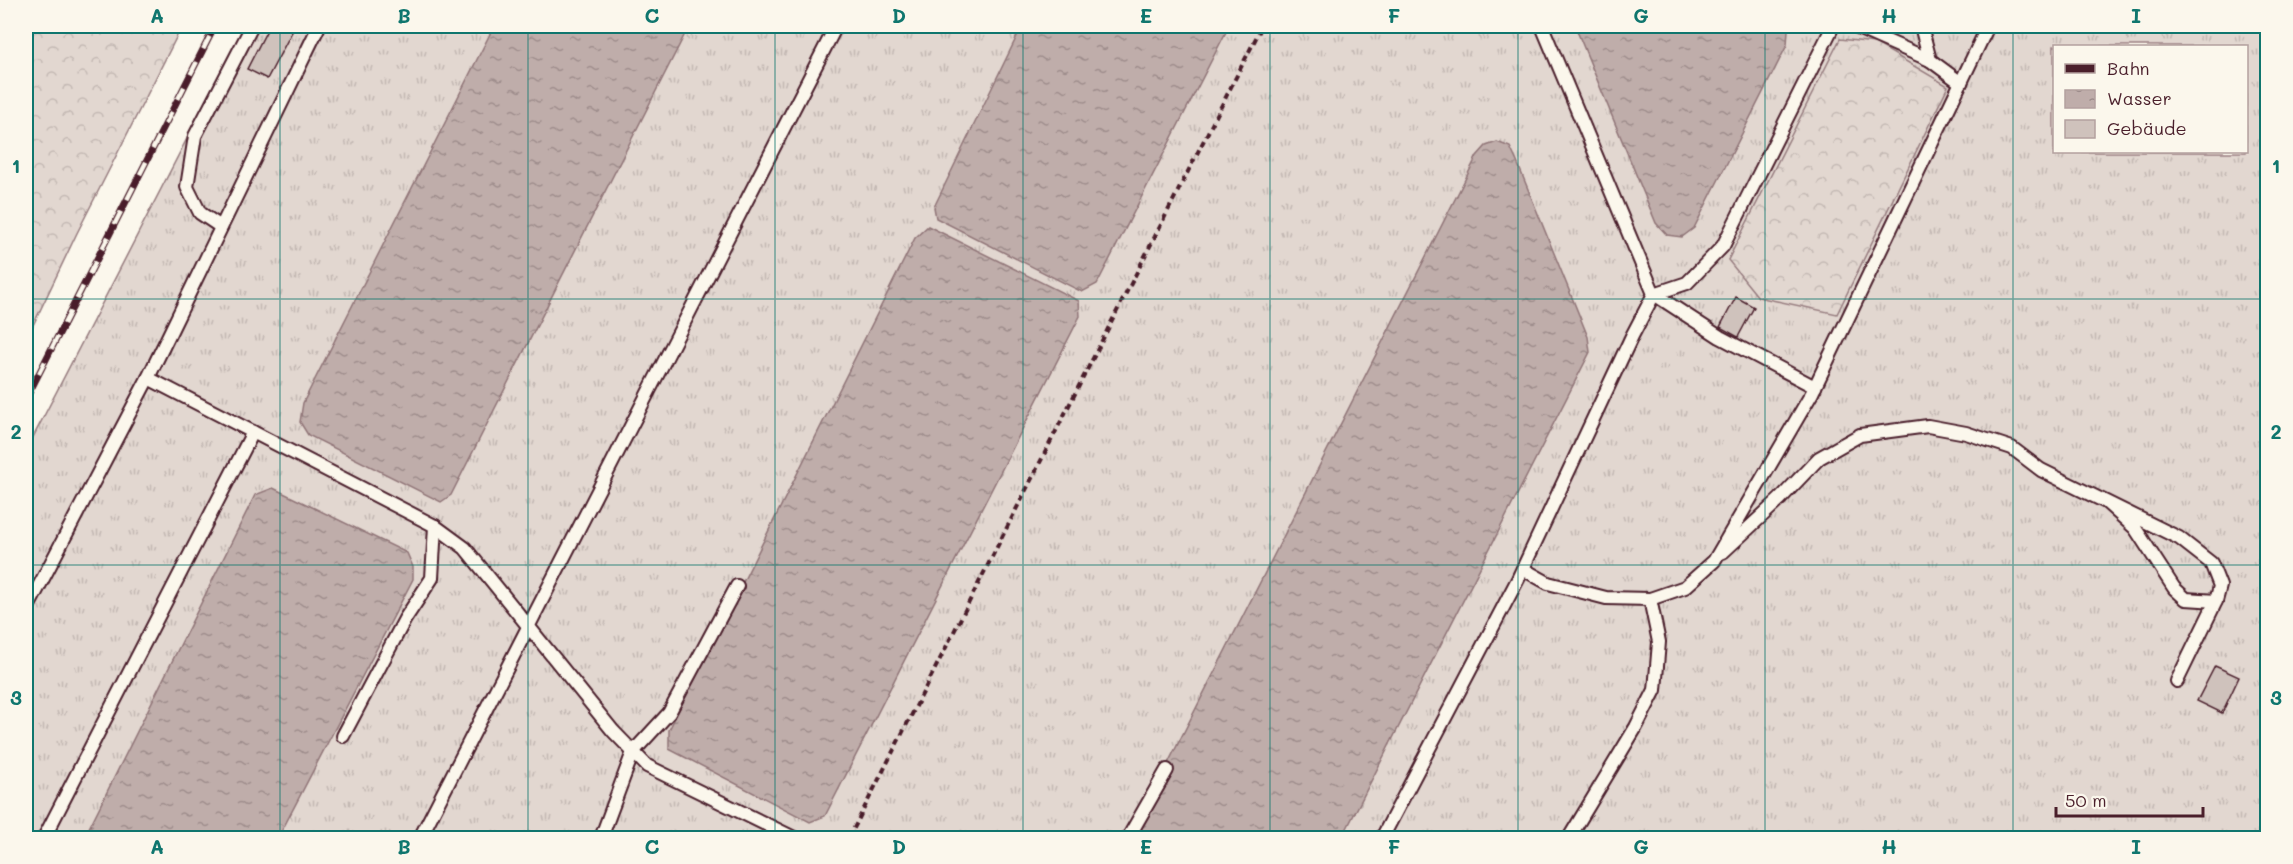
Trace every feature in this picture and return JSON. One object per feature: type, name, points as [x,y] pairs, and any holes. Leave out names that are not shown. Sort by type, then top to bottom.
[{"type":"lane","points":[[221,227],[200,213],[187,187],[195,136],[252,26]]},
{"type":"lane","points":[[26,611],[148,378],[319,26]]},
{"type":"lane","points":[[420,838],[836,26]]},
{"type":"lane","points":[[1542,26],[1654,294],[1720,337],[1815,387]]},
{"type":"lane","points":[[1382,838],[1523,569],[1654,294],[1687,283],[1723,246],[1833,26]]},
{"type":"lane","points":[[1852,26],[1930,60],[1961,83]]},
{"type":"lane","points":[[1920,26],[1930,60]]},
{"type":"lane","points":[[1714,561],[1815,387],[1988,26]]},
{"type":"lane","points":[[148,378],[435,526],[465,548],[613,731],[647,766],[794,838]]},
{"type":"lane","points":[[1523,569],[1548,583],[1606,598],[1650,599],[1685,587],[1780,500],[1819,458],[1860,435],[1928,426],[1966,433],[2012,448],[2041,470],[2179,538],[2211,563],[2220,586],[2216,601],[2177,681]]},
{"type":"lane","points":[[44,838],[253,432]]},
{"type":"lane","points":[[2106,502],[2135,528],[2174,588],[2186,599],[2216,601]]},
{"type":"lane","points":[[344,736],[405,619],[432,578],[435,526]]},
{"type":"lane","points":[[601,838],[633,752],[669,713],[737,586]]},
{"type":"lane","points":[[1569,838],[1655,690],[1659,642],[1650,599]]},
{"type":"lane","points":[[1128,838],[1167,770]]},
{"type":"path","points":[[849,838],[1262,26]]},
{"type":"green space","points":[[26,26],[182,26],[77,233],[26,340]]},
{"type":"green space","points":[[245,26],[2267,26],[2267,838],[26,838],[26,451]]},
{"type":"green space","points":[[1840,39],[1875,43],[1948,86],[1837,314],[1758,297],[1728,260]]},
{"type":"water","points":[[494,26],[689,26],[451,495],[441,502],[308,435],[300,422],[303,403]]},
{"type":"water","points":[[1022,26],[1229,26],[1097,284],[1082,292],[936,218],[934,207]]},
{"type":"water","points":[[1575,26],[1787,26],[1787,45],[1694,228],[1682,237],[1667,235],[1656,223]]},
{"type":"water","points":[[1497,142],[1510,147],[1517,162],[1588,337],[1590,352],[1342,838],[1130,838],[1477,156],[1486,146]]},
{"type":"water","points":[[928,226],[1079,301],[1080,316],[825,816],[810,822],[669,749],[669,730],[915,238]]},
{"type":"water","points":[[273,488],[407,553],[413,567],[413,579],[278,838],[84,838],[255,495]]},
{"type":"building","points":[[269,26],[295,26],[267,79],[247,69]]},
{"type":"building","points":[[1736,297],[1754,307],[1738,337],[1720,327]]},
{"type":"building","points":[[2215,666],[2239,677],[2222,713],[2197,701]]},
{"type":"railway","points":[[26,399],[215,26]]}]
